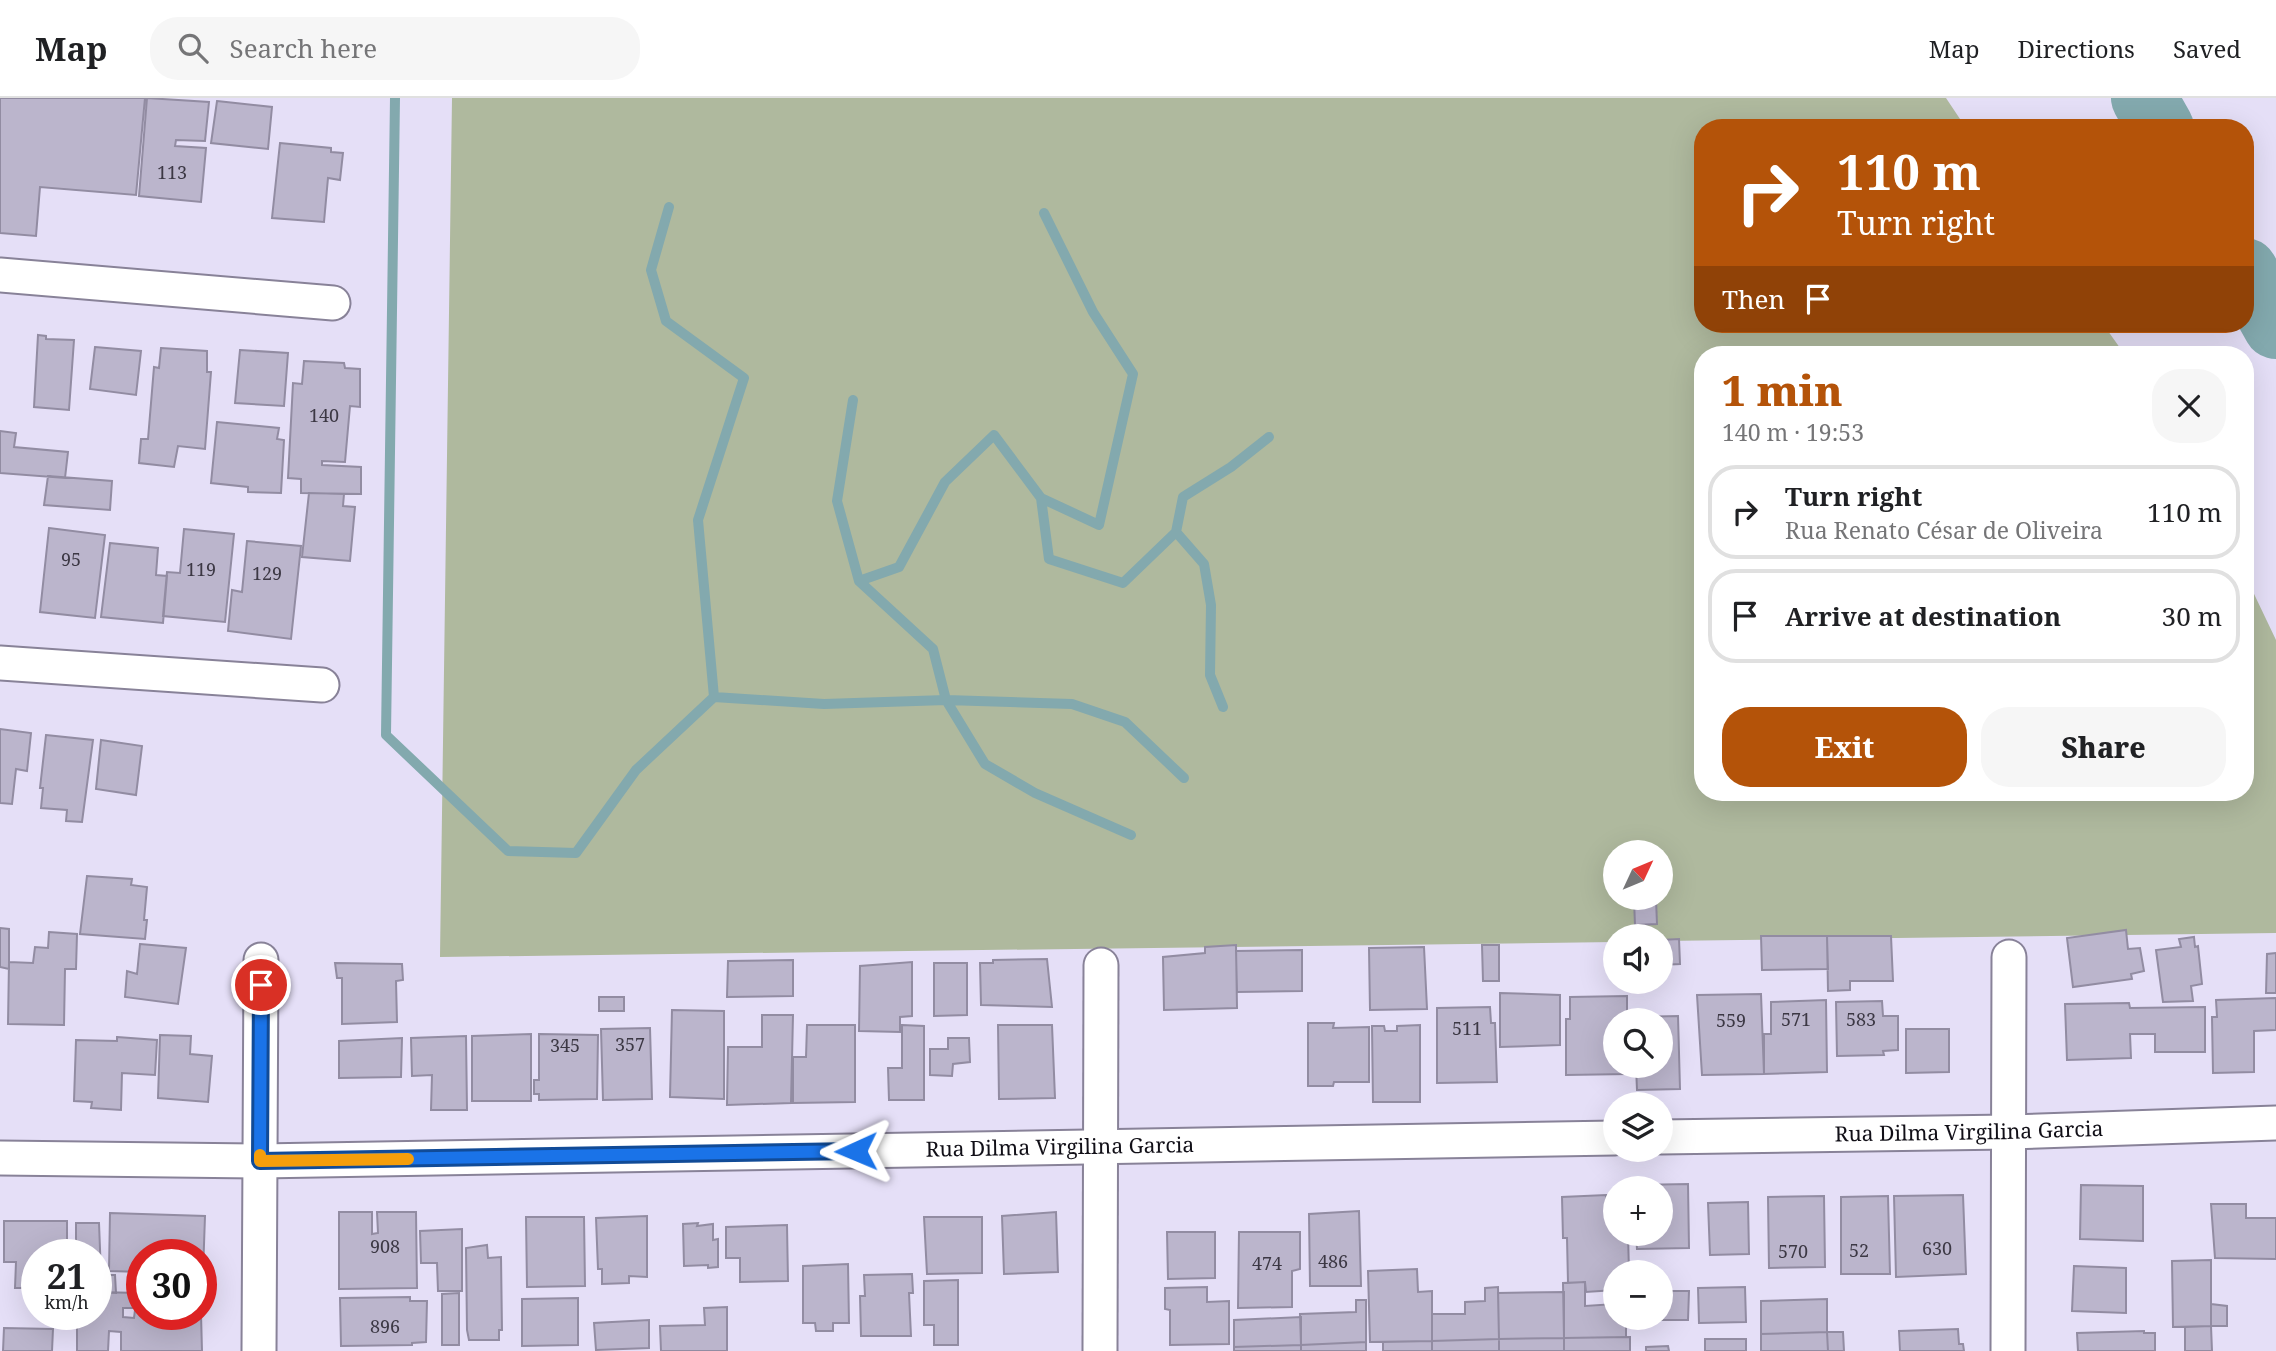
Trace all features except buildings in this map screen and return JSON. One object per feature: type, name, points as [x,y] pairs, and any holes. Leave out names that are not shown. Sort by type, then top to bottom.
[{"type":"street","points":[[0,275],[333,303]]},
{"type":"street","points":[[0,663],[322,685]]},
{"type":"street","points":[[2008,1351],[2009,957]]},
{"type":"street","points":[[258,1351],[261,960]]},
{"type":"street","points":[[1100,1351],[1101,965]]},
{"type":"street","name":"Rua Dilma Virgilina Garcia","points":[[1673,1138],[2009,1132],[2276,1123]]},
{"type":"street","name":"Rua Dilma Virgilina Garcia","points":[[0,1158],[260,1161],[1603,1138]]},
{"type":"green space","points":[[452,98],[1946,98],[1960,119],[1694,119],[1694,333],[2109,333],[2119,346],[1694,346],[1694,801],[2254,801],[2254,594],[2276,640],[2276,933],[1673,941],[1673,924],[1603,924],[1603,942],[440,957]]},
{"type":"waterway","points":[[395,98],[386,735],[508,851],[576,853],[636,770],[714,697],[824,704],[946,700],[1072,704],[1125,722],[1184,778]]},
{"type":"waterway","points":[[2144,98],[2156,119]]},
{"type":"waterway","points":[[669,207],[651,270],[666,321],[744,378],[698,520],[714,697]]},
{"type":"waterway","points":[[859,581],[899,567],[945,482],[994,435],[1041,498],[1099,525],[1133,374],[1093,312],[1044,213]]},
{"type":"waterway","points":[[2254,287],[2276,326]]},
{"type":"waterway","points":[[853,400],[837,501],[859,581],[933,649],[946,700],[985,764],[1035,793],[1131,835]]},
{"type":"waterway","points":[[1041,498],[1049,559],[1123,583],[1176,532],[1183,497],[1231,467],[1269,437]]},
{"type":"waterway","points":[[1176,532],[1204,564],[1211,605],[1210,675],[1223,707]]},
{"type":"slow traffic","points":[[260,1155],[260,1161],[408,1159]]},
{"type":"route","points":[[261,985],[260,1161],[856,1151]]}]
